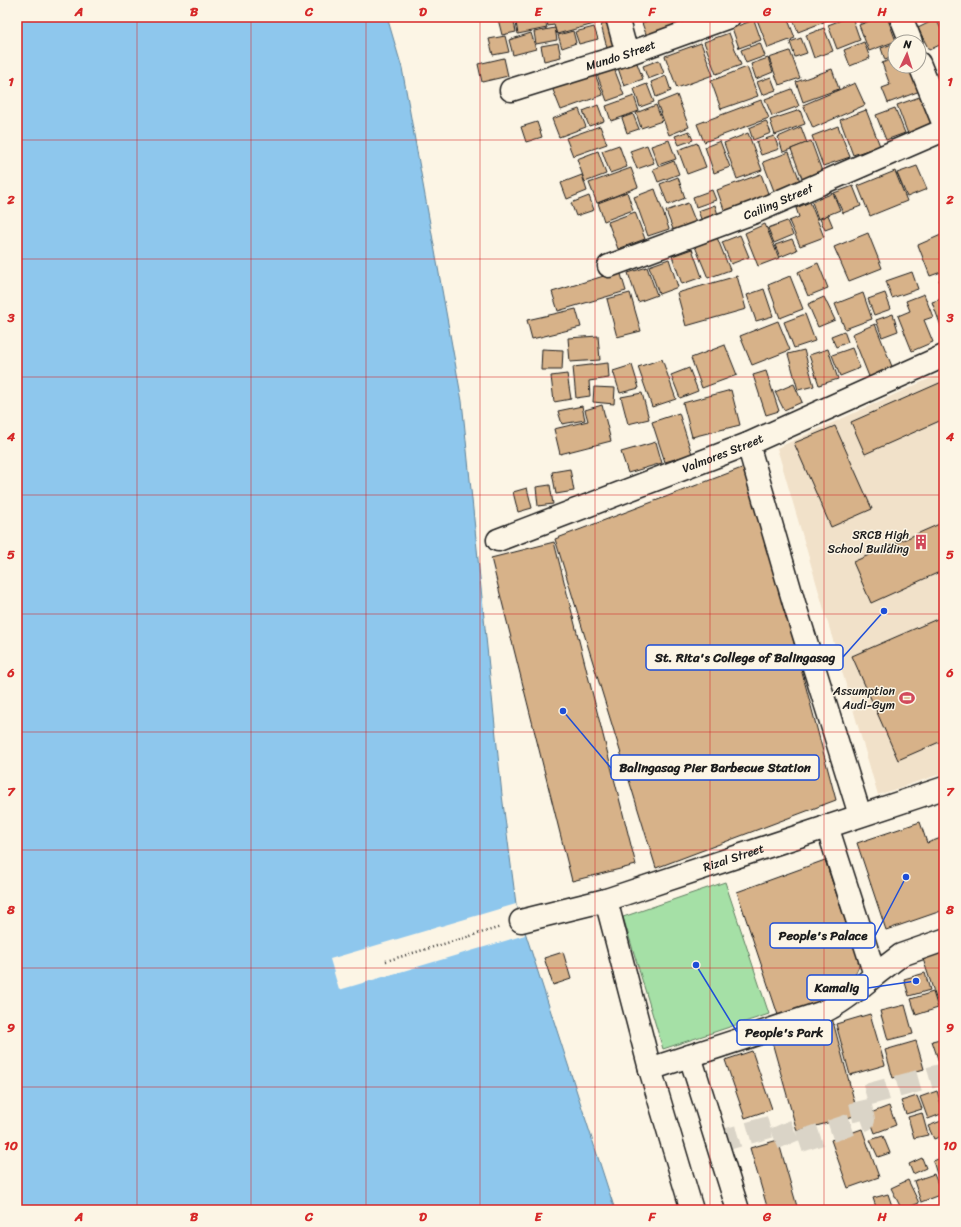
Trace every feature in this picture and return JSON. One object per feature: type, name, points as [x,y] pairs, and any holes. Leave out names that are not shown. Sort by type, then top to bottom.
[{"type":"street","points":[[617,17],[627,54]]},
{"type":"street","name":"Mundo Street","points":[[512,90],[627,54],[729,17]]},
{"type":"street","points":[[901,17],[908,34]]},
{"type":"street","points":[[923,74],[944,126]]},
{"type":"street","name":"Cailing Street","points":[[610,266],[755,212],[944,130]]},
{"type":"street","name":"Valmores Street","points":[[498,540],[748,444],[944,356]]},
{"type":"street","points":[[748,444],[794,603],[860,815]]},
{"type":"street","name":"Rizal Street","points":[[521,921],[606,900],[944,788]]},
{"type":"street","points":[[827,826],[875,975]]},
{"type":"street","points":[[606,900],[650,1069],[692,1210]]},
{"type":"street","points":[[650,1069],[827,1010],[850,997],[875,975],[901,956],[944,940]]},
{"type":"street","points":[[690,1056],[738,1210]]},
{"type":"path","points":[[386,961],[521,921]]},
{"type":"shaded area","points":[[944,372],[944,773],[878,795],[777,448]]},
{"type":"green space","points":[[725,882],[769,1014],[663,1049],[623,917]]},
{"type":"water","points":[[17,17],[387,17],[402,68],[462,401],[502,795],[516,904],[615,1210],[17,1210]]},
{"type":"pier","points":[[516,904],[525,935],[339,990],[330,959]]},
{"type":"building","points":[[468,17],[486,17],[486,18],[469,21]]},
{"type":"building","points":[[513,17],[516,32],[502,35],[498,19]]},
{"type":"building","points":[[515,17],[544,17],[547,28],[518,34]]},
{"type":"building","points":[[546,17],[597,17],[598,23],[557,34],[554,25],[548,26]]},
{"type":"building","points":[[600,17],[614,17],[615,19],[601,23]]},
{"type":"building","points":[[639,17],[649,17],[640,20]]},
{"type":"building","points":[[658,17],[675,17],[678,25],[647,37],[642,23]]},
{"type":"building","points":[[678,17],[695,17],[681,23]]},
{"type":"building","points":[[756,17],[787,17],[795,38],[768,48]]},
{"type":"building","points":[[792,17],[822,17],[824,22],[798,32]]},
{"type":"building","points":[[824,17],[836,17],[825,21]]},
{"type":"building","points":[[852,17],[860,40],[837,49],[828,25]]},
{"type":"building","points":[[858,17],[875,17],[860,23]]},
{"type":"building","points":[[880,17],[887,17],[893,34],[887,34],[887,44],[869,51],[859,25]]},
{"type":"building","points":[[936,19],[944,35],[944,43],[929,50],[927,46],[927,34],[921,34],[918,28]]},
{"type":"building","points":[[944,19],[944,28],[940,21]]},
{"type":"building","points":[[616,20],[623,43],[607,48],[601,25]]},
{"type":"building","points":[[754,20],[761,40],[739,48],[732,28]]},
{"type":"building","points":[[594,27],[598,39],[579,44],[575,32]]},
{"type":"building","points":[[555,28],[557,40],[536,44],[534,32]]},
{"type":"building","points":[[824,28],[833,51],[814,58],[806,35]]},
{"type":"building","points":[[573,31],[576,43],[562,48],[558,35]]},
{"type":"building","points":[[531,33],[536,49],[513,55],[509,40]]},
{"type":"building","points":[[729,33],[741,65],[716,74],[704,42]]},
{"type":"building","points":[[505,36],[509,52],[493,55],[489,39]]},
{"type":"building","points":[[801,38],[807,53],[795,57],[790,42]]},
{"type":"building","points":[[864,42],[870,58],[850,66],[844,50]]},
{"type":"building","points":[[558,43],[561,57],[544,61],[541,46]]},
{"type":"building","points":[[701,43],[713,75],[677,88],[665,56]]},
{"type":"building","points":[[760,43],[765,56],[746,63],[741,50]]},
{"type":"building","points":[[887,46],[887,59],[885,60],[881,48]]},
{"type":"building","points":[[790,51],[800,78],[779,85],[769,58]]},
{"type":"building","points":[[504,58],[508,76],[482,82],[478,64]]},
{"type":"building","points":[[635,58],[643,79],[624,86],[617,65]]},
{"type":"building","points":[[768,58],[773,72],[756,79],[751,64]]},
{"type":"building","points":[[659,60],[664,73],[648,79],[643,66]]},
{"type":"building","points":[[887,61],[887,74],[914,74],[920,91],[888,103],[882,88],[890,85],[882,63]]},
{"type":"building","points":[[612,63],[624,95],[607,101],[595,69]]},
{"type":"building","points":[[747,67],[758,96],[721,109],[711,81]]},
{"type":"building","points":[[593,69],[603,95],[561,110],[551,85]]},
{"type":"building","points":[[832,69],[839,89],[803,102],[796,82]]},
{"type":"building","points":[[666,76],[671,91],[656,97],[651,82]]},
{"type":"building","points":[[771,77],[776,90],[762,95],[757,82]]},
{"type":"building","points":[[855,83],[865,105],[813,128],[803,105]]},
{"type":"building","points":[[647,84],[654,102],[640,107],[634,89]]},
{"type":"building","points":[[792,89],[799,106],[772,116],[765,99]]},
{"type":"building","points":[[677,95],[689,127],[669,135],[657,103]]},
{"type":"building","points":[[925,95],[936,124],[908,134],[897,105]]},
{"type":"building","points":[[634,96],[639,111],[611,121],[606,106]]},
{"type":"building","points":[[761,100],[769,118],[704,142],[697,124]]},
{"type":"building","points":[[598,105],[604,121],[589,126],[583,111]]},
{"type":"building","points":[[656,105],[662,121],[641,128],[636,113]]},
{"type":"building","points":[[895,108],[905,133],[886,140],[876,115]]},
{"type":"building","points":[[579,109],[586,127],[559,137],[552,119]]},
{"type":"building","points":[[800,110],[805,124],[775,135],[770,120]]},
{"type":"building","points":[[866,110],[880,146],[853,155],[840,120]]},
{"type":"building","points":[[633,114],[639,129],[627,133],[622,118]]},
{"type":"building","points":[[766,121],[771,133],[753,140],[749,128]]},
{"type":"building","points":[[537,122],[542,137],[526,142],[521,127]]},
{"type":"building","points":[[600,126],[607,144],[573,156],[566,138]]},
{"type":"building","points":[[838,126],[850,157],[823,166],[812,136]]},
{"type":"building","points":[[801,127],[807,143],[783,152],[778,137]]},
{"type":"building","points":[[689,131],[693,140],[679,145],[675,136]]},
{"type":"building","points":[[748,133],[762,170],[737,179],[724,143]]},
{"type":"building","points":[[774,136],[779,149],[761,155],[756,142]]},
{"type":"building","points":[[669,140],[676,159],[658,165],[651,146]]},
{"type":"building","points":[[720,141],[730,167],[714,173],[705,147]]},
{"type":"building","points":[[811,141],[823,174],[803,181],[791,149]]},
{"type":"building","points":[[697,143],[706,167],[687,174],[678,150]]},
{"type":"building","points":[[619,145],[627,167],[610,173],[602,151]]},
{"type":"building","points":[[647,145],[654,163],[637,169],[630,151]]},
{"type":"building","points":[[598,151],[606,174],[585,182],[577,159]]},
{"type":"building","points":[[789,152],[800,181],[774,191],[763,162]]},
{"type":"building","points":[[674,161],[679,174],[658,182],[653,169]]},
{"type":"building","points":[[917,166],[927,189],[907,197],[897,173]]},
{"type":"building","points":[[631,168],[638,187],[597,203],[589,183]]},
{"type":"building","points":[[895,171],[907,201],[870,216],[858,186]]},
{"type":"building","points":[[761,174],[770,199],[726,215],[717,190]]},
{"type":"building","points":[[582,175],[587,191],[567,199],[561,183]]},
{"type":"building","points":[[678,177],[685,198],[668,205],[660,184]]},
{"type":"building","points":[[853,186],[861,206],[843,213],[834,193]]},
{"type":"building","points":[[655,189],[669,229],[648,236],[634,197]]},
{"type":"building","points":[[712,190],[716,200],[696,207],[693,197]]},
{"type":"building","points":[[627,192],[633,210],[604,221],[598,203]]},
{"type":"building","points":[[833,193],[840,210],[818,219],[812,202]]},
{"type":"building","points":[[589,196],[594,210],[576,216],[571,203]]},
{"type":"building","points":[[810,202],[824,237],[800,246],[789,221],[799,217],[796,208]]},
{"type":"building","points":[[688,203],[698,228],[676,237],[666,211]]},
{"type":"building","points":[[715,205],[719,218],[703,224],[698,211]]},
{"type":"building","points":[[635,212],[645,239],[618,249],[608,222]]},
{"type":"building","points":[[828,215],[833,227],[825,230],[820,219]]},
{"type":"building","points":[[787,221],[793,235],[774,243],[768,228]]},
{"type":"building","points":[[765,224],[779,258],[758,266],[745,233]]},
{"type":"building","points":[[868,233],[882,268],[849,281],[834,247]]},
{"type":"building","points":[[716,235],[730,270],[708,278],[694,244]]},
{"type":"building","points":[[740,235],[749,257],[731,264],[722,242]]},
{"type":"building","points":[[941,235],[944,243],[944,271],[930,276],[918,245]]},
{"type":"building","points":[[792,239],[797,250],[780,257],[775,245]]},
{"type":"building","points":[[692,249],[702,277],[682,284],[672,256]]},
{"type":"building","points":[[669,259],[678,287],[659,294],[649,266]]},
{"type":"building","points":[[818,263],[828,288],[808,296],[798,272]]},
{"type":"building","points":[[647,267],[657,295],[638,302],[628,273]]},
{"type":"building","points":[[620,271],[626,291],[558,311],[552,292]]},
{"type":"building","points":[[912,272],[918,289],[892,298],[886,281]]},
{"type":"building","points":[[737,276],[746,309],[686,326],[677,293]]},
{"type":"building","points":[[790,276],[803,309],[780,318],[768,285]]},
{"type":"building","points":[[944,277],[944,290],[939,280]]},
{"type":"building","points":[[764,289],[773,316],[756,321],[747,295]]},
{"type":"building","points":[[630,293],[641,331],[617,337],[607,299]]},
{"type":"building","points":[[863,293],[872,319],[845,329],[835,304]]},
{"type":"building","points":[[885,293],[891,309],[874,315],[868,299]]},
{"type":"building","points":[[924,294],[933,317],[924,320],[933,342],[912,351],[898,316],[910,311],[906,301]]},
{"type":"building","points":[[824,297],[835,320],[818,327],[808,304]]},
{"type":"building","points":[[944,298],[944,334],[932,302]]},
{"type":"building","points":[[576,309],[581,327],[532,339],[527,320]]},
{"type":"building","points":[[805,314],[815,341],[794,348],[784,322]]},
{"type":"building","points":[[893,314],[898,331],[882,337],[876,320]]},
{"type":"building","points":[[778,321],[790,350],[752,365],[740,336]]},
{"type":"building","points":[[875,324],[893,369],[870,379],[852,334]]},
{"type":"building","points":[[844,331],[848,342],[836,347],[831,336]]},
{"type":"building","points":[[598,336],[600,360],[570,362],[568,338]]},
{"type":"building","points":[[725,345],[737,375],[702,388],[691,358]]},
{"type":"building","points":[[852,348],[860,368],[840,376],[832,355]]},
{"type":"building","points":[[542,349],[563,350],[562,370],[541,370]]},
{"type":"building","points":[[828,349],[838,379],[819,385],[809,355]]},
{"type":"building","points":[[804,350],[814,386],[798,390],[788,354]]},
{"type":"building","points":[[662,359],[676,399],[652,407],[638,367]]},
{"type":"building","points":[[608,363],[609,378],[589,381],[590,396],[576,398],[573,367]]},
{"type":"building","points":[[632,365],[639,388],[620,393],[613,371]]},
{"type":"building","points":[[689,368],[698,391],[680,398],[671,375]]},
{"type":"building","points":[[766,371],[779,411],[766,415],[753,375]]},
{"type":"building","points":[[567,374],[571,399],[554,402],[551,376]]},
{"type":"building","points":[[944,381],[944,419],[865,454],[851,422]]},
{"type":"building","points":[[794,384],[802,402],[784,410],[775,392]]},
{"type":"building","points":[[594,387],[615,388],[614,404],[593,402]]},
{"type":"building","points":[[731,390],[740,425],[692,437],[683,403]]},
{"type":"building","points":[[642,393],[649,419],[628,424],[621,397]]},
{"type":"building","points":[[602,405],[611,441],[560,454],[554,429],[588,421],[585,410]]},
{"type":"building","points":[[582,406],[585,420],[562,424],[558,411]]},
{"type":"building","points":[[679,413],[692,454],[665,462],[652,422]]},
{"type":"building","points":[[835,426],[872,509],[831,527],[794,443]]},
{"type":"building","points":[[656,442],[662,463],[628,473],[621,452]]},
{"type":"building","points":[[747,466],[836,800],[656,868],[555,539]]},
{"type":"building","points":[[570,469],[574,491],[556,494],[552,472]]},
{"type":"building","points":[[550,485],[553,504],[538,506],[536,487]]},
{"type":"building","points":[[527,488],[532,508],[518,512],[513,492]]},
{"type":"building","name":"SRCB High School Building","points":[[944,522],[944,570],[871,603],[853,562]]},
{"type":"building","points":[[554,542],[636,865],[572,881],[491,558]]},
{"type":"building","name":"Assumption Audi-Gym","points":[[944,616],[944,740],[898,760],[852,656]]},
{"type":"building","points":[[920,822],[927,843],[944,837],[944,910],[886,930],[857,843]]},
{"type":"building","points":[[825,860],[860,964],[852,981],[820,1008],[779,1018],[737,892]]},
{"type":"building","points":[[563,952],[571,979],[553,985],[544,958]]},
{"type":"building","points":[[944,952],[944,1022],[923,959]]},
{"type":"building","points":[[925,973],[930,990],[909,996],[904,979]]},
{"type":"building","points":[[933,992],[938,1008],[916,1015],[911,999]]},
{"type":"building","points":[[905,1005],[913,1034],[888,1040],[880,1011]]},
{"type":"building","points":[[870,1014],[885,1065],[850,1075],[836,1024]]},
{"type":"building","points":[[832,1018],[858,1115],[797,1131],[770,1035]]},
{"type":"building","points":[[944,1038],[944,1064],[940,1065],[932,1041]]},
{"type":"building","points":[[916,1041],[924,1069],[893,1078],[885,1050]]},
{"type":"building","points":[[752,1051],[772,1109],[745,1118],[725,1060]]},
{"type":"building","points":[[944,1090],[944,1101],[941,1091]]},
{"type":"building","points":[[937,1091],[944,1113],[928,1119],[920,1097]]},
{"type":"building","points":[[917,1096],[922,1109],[906,1114],[901,1101]]},
{"type":"building","points":[[889,1106],[896,1125],[875,1133],[868,1114]]},
{"type":"building","points":[[922,1113],[928,1135],[914,1138],[908,1117]]},
{"type":"building","points":[[944,1120],[944,1135],[934,1139],[928,1126]]},
{"type":"building","points":[[862,1129],[879,1177],[848,1188],[831,1140]]},
{"type":"building","points":[[883,1136],[890,1153],[878,1157],[870,1140]]},
{"type":"building","points":[[778,1140],[798,1210],[768,1210],[750,1148]]},
{"type":"building","points":[[944,1157],[944,1172],[937,1174],[933,1161]]},
{"type":"building","points":[[922,1158],[926,1168],[913,1174],[909,1164]]},
{"type":"building","points":[[934,1174],[942,1194],[921,1202],[914,1181]]},
{"type":"building","points":[[908,1180],[919,1203],[902,1210],[891,1188]]},
{"type":"building","points":[[888,1194],[893,1209],[877,1210],[873,1198]]},
{"type":"building","points":[[944,1207],[944,1210],[934,1210]]},
{"type":"tunnel","points":[[717,1142],[780,1124],[789,1145],[864,1120],[859,1097],[944,1074]]},
{"type":"place","name":"SRCB High School Building","points":[[921,542]]},
{"type":"place","name":"St. Rita's College of Balingasag","points":[[884,611]]},
{"type":"place","name":"Assumption Audi-Gym","points":[[907,698]]},
{"type":"place","name":"Balingasag Pier Barbecue Station","points":[[563,711]]},
{"type":"place","name":"People's Palace","points":[[906,877]]},
{"type":"place","name":"People's Park","points":[[696,965]]},
{"type":"place","name":"Kamalig","points":[[916,981]]}]
